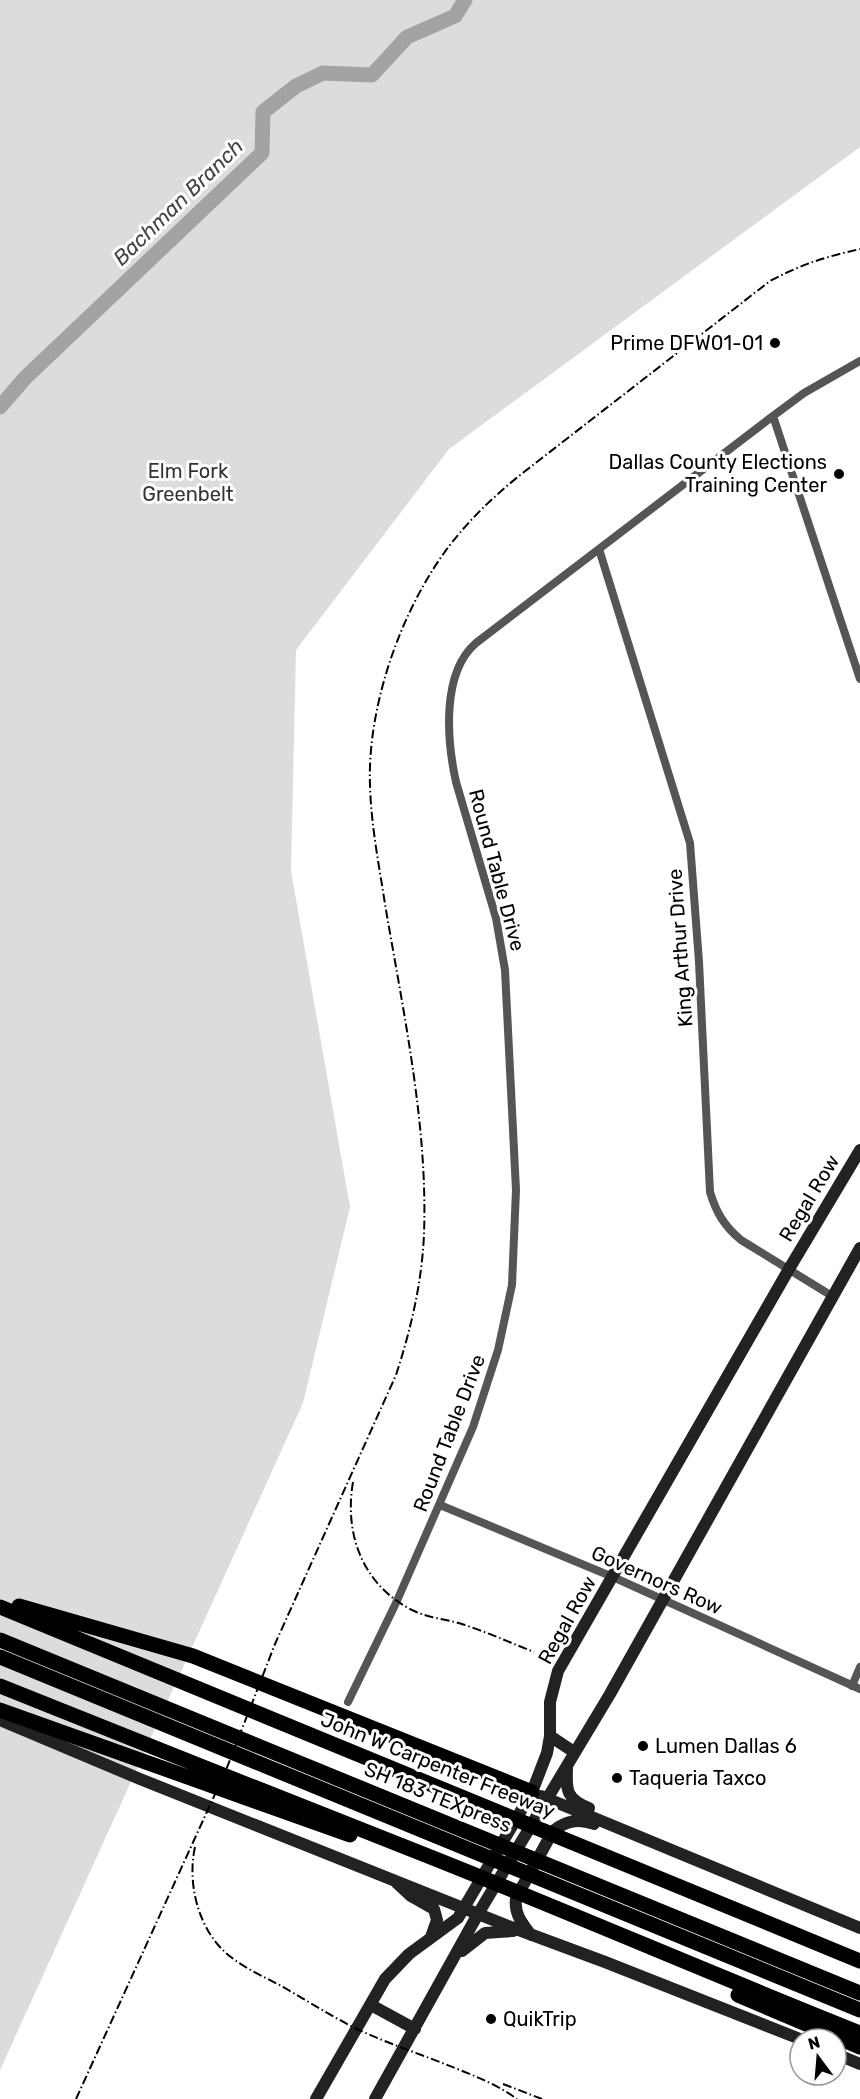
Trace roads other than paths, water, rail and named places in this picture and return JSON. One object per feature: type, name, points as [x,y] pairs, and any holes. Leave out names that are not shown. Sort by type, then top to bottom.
[{"type":"highway","points":[[0,1600],[176,1650],[532,1792]]},
{"type":"highway","name":"John W Carpenter Freeway","points":[[0,1607],[860,1961]]},
{"type":"highway","name":"SH 183 TEXpress","points":[[0,1640],[259,1754],[436,1827],[568,1873],[860,1993]]},
{"type":"highway","name":"SH 183 TEXpress","points":[[0,1657],[259,1754]]},
{"type":"highway","points":[[0,1686],[243,1789]]},
{"type":"highway","points":[[0,1710],[243,1789],[395,1843],[860,2033]]},
{"type":"highway","name":"SH 183 TEXpress","points":[[436,1827],[560,1887],[860,2010]]},
{"type":"highway","points":[[693,1966],[718,1987],[860,2047]]},
{"type":"main road","name":"Regal Row","points":[[316,2099],[397,1964],[458,1918],[532,1792],[542,1771],[550,1736],[550,1702],[558,1671],[860,1150]]},
{"type":"main road","points":[[375,2099],[478,1914],[610,1694],[860,1248]]},
{"type":"main road","points":[[0,1720],[525,1933],[788,2034]]},
{"type":"main road","points":[[550,1736],[574,1752]]},
{"type":"main road","points":[[567,1764],[566,1785],[570,1796],[577,1803],[614,1819],[624,1830]]},
{"type":"main road","name":"John W Carpenter Freeway","points":[[532,1792],[860,1928]]},
{"type":"main road","points":[[525,1933],[515,1909],[516,1898],[553,1831],[568,1822],[584,1820],[613,1830],[624,1830]]},
{"type":"main road","points":[[394,1879],[405,1892],[434,1909],[437,1920],[431,1938]]},
{"type":"main road","points":[[456,1956],[485,1934],[498,1931],[525,1933]]},
{"type":"main road","points":[[371,2005],[415,2029]]},
{"type":"street","name":"Round Table Drive","points":[[348,1702],[440,1505],[477,1417],[502,1335],[512,1281],[516,1208],[505,970],[496,918],[454,771],[450,739],[450,706],[462,657],[470,648],[773,416],[812,388],[860,361]]},
{"type":"street","points":[[773,416],[860,680]]},
{"type":"street","name":"King Arthur Drive","points":[[599,549],[690,843],[699,959],[710,1192],[717,1212],[727,1228],[741,1240],[832,1296]]},
{"type":"street","name":"Governors Row","points":[[440,1505],[613,1577],[856,1687]]},
{"type":"street","points":[[856,1687],[860,1667]]},
{"type":"waterway","name":"Bachman Branch","points":[[0,407],[25,378],[262,153],[263,112],[296,86],[323,73],[372,75],[407,37],[455,16],[465,0]]},
{"type":"railway","points":[[76,2099],[226,1770],[275,1644],[396,1375],[415,1305],[424,1234],[422,1152],[413,1068],[376,845],[370,785],[375,720],[393,652],[406,620],[421,589],[458,535],[515,479],[770,281],[814,262],[860,249]]},
{"type":"railway","points":[[353,1482],[351,1502],[355,1539],[369,1572],[381,1587],[395,1599],[419,1613],[465,1625],[534,1652]]},
{"type":"railway","points":[[195,1847],[193,1875],[197,1904],[208,1931],[226,1953],[247,1968],[357,2029],[479,2078],[517,2099]]},
{"type":"railway","points":[[503,2084],[542,2099]]},
{"type":"place","name":"Prime DFW01-01","points":[[775,343]]},
{"type":"place","name":"Dallas County Elections Training Center","points":[[839,474]]},
{"type":"place","name":"Lumen Dallas 6","points":[[643,1746]]},
{"type":"place","name":"Taqueria Taxco","points":[[617,1778]]},
{"type":"place","name":"QuikTrip","points":[[491,2019]]},
{"type":"park label","name":"Elm Fork Greenbelt","points":[[188,482]]}]
